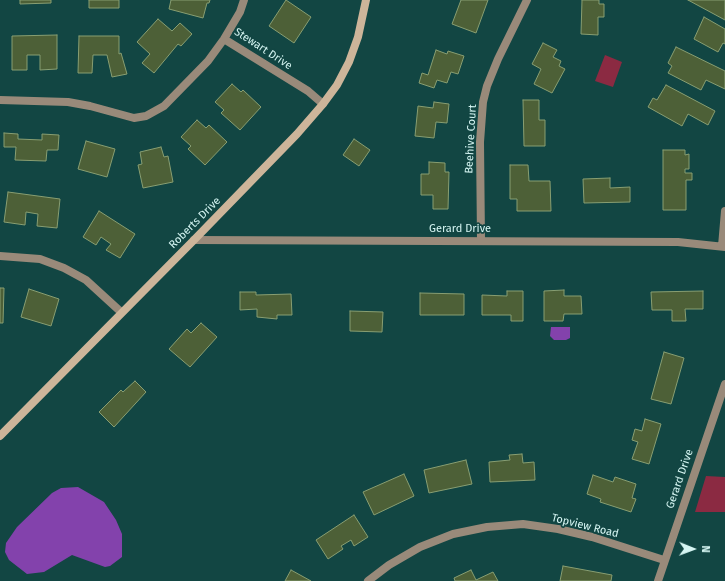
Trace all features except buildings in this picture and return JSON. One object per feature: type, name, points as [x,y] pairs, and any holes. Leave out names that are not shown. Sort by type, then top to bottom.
[{"type":"street","name":"Stewart Drive","points":[[244,0],[240,12],[224,39],[308,91],[323,104]]},
{"type":"street","name":"Roberts Drive","points":[[0,436],[121,312],[194,240],[297,134],[323,104],[349,62],[358,37],[366,0]]},
{"type":"street","name":"Beehive Court","points":[[481,240],[480,142],[483,102],[487,86],[498,59],[528,0]]},
{"type":"street","points":[[0,100],[68,102],[90,106],[134,118],[146,116],[164,106],[208,60],[224,39]]},
{"type":"street","points":[[723,246],[725,211]]},
{"type":"street","name":"Gerard Drive","points":[[194,240],[678,242],[723,246]]},
{"type":"street","points":[[0,256],[40,259],[64,268],[86,280],[121,312]]},
{"type":"street","name":"Gerard Drive","points":[[658,581],[725,384]]},
{"type":"street","name":"Topview Road","points":[[368,581],[389,565],[414,551],[453,534],[487,527],[523,524],[558,529],[592,537],[664,560]]},
{"type":"shaded area","points":[[605,55],[622,62],[613,87],[595,81]]},
{"type":"shaded area","points":[[551,327],[570,327],[570,338],[566,340],[554,340],[550,336]]},
{"type":"shaded area","points":[[706,476],[725,477],[725,512],[695,512]]},
{"type":"shaded area","points":[[78,487],[104,502],[116,520],[122,534],[122,557],[110,566],[105,567],[72,555],[44,572],[27,574],[9,560],[5,552],[6,543],[17,527],[52,493],[61,488]]}]
